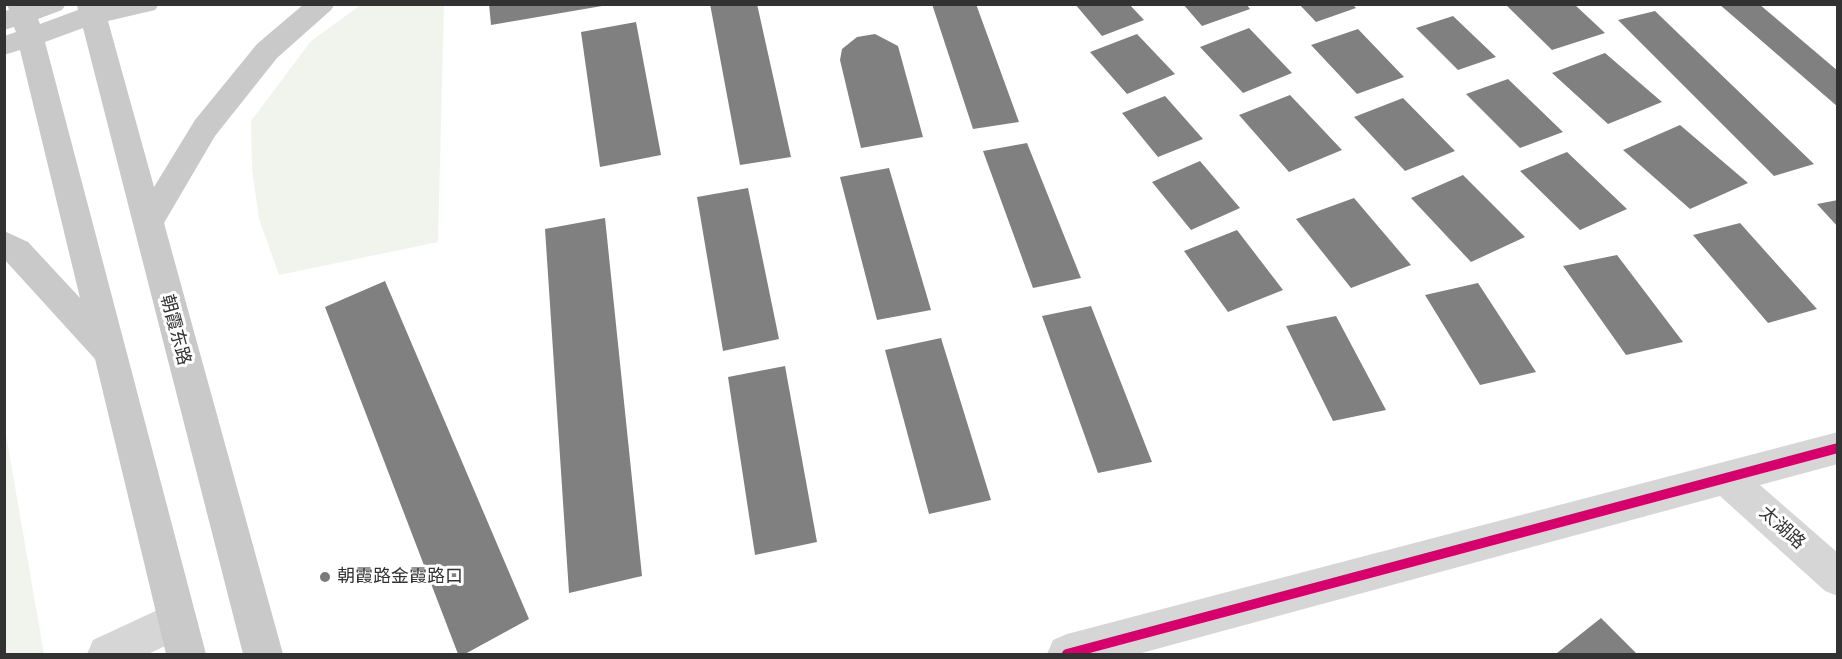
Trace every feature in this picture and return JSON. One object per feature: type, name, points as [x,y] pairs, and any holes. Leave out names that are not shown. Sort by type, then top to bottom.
[{"type":"main road","points":[[16,25],[53,4]]},
{"type":"main road","points":[[16,25],[91,10],[146,4]]},
{"type":"main road","points":[[147,224],[206,128],[260,59],[322,4]]},
{"type":"main road","name":"朝霞东路","points":[[91,10],[263,654]]},
{"type":"main road","points":[[16,25],[109,351],[181,637]]},
{"type":"main road","points":[[4,243],[17,251],[109,351]]},
{"type":"street","points":[[1067,654],[1838,448]]},
{"type":"street","name":"太湖路","points":[[1726,478],[1838,578]]},
{"type":"street","points":[[107,654],[181,637]]},
{"type":"shaded area","points":[[362,4],[444,5],[438,242],[279,275],[259,219],[252,169],[251,121],[311,41]]},
{"type":"shaded area","points":[[5,429],[44,654],[5,654]]},
{"type":"building","points":[[489,4],[602,4],[602,6],[491,25]]},
{"type":"building","points":[[710,4],[757,4],[791,157],[740,165]]},
{"type":"building","points":[[932,4],[976,4],[1019,122],[973,129]]},
{"type":"building","points":[[1075,4],[1129,4],[1144,20],[1102,36]]},
{"type":"building","points":[[1183,4],[1246,4],[1250,9],[1202,26]]},
{"type":"building","points":[[1299,4],[1352,4],[1356,8],[1316,22]]},
{"type":"building","points":[[1505,4],[1574,4],[1605,33],[1552,50]]},
{"type":"building","points":[[1719,4],[1759,4],[1838,71],[1838,107]]},
{"type":"building","points":[[1655,11],[1814,164],[1774,176],[1618,20]]},
{"type":"building","points":[[1453,16],[1496,57],[1458,70],[1416,28]]},
{"type":"building","points":[[636,22],[661,155],[600,167],[581,32]]},
{"type":"building","points":[[1249,28],[1292,73],[1243,93],[1200,47]]},
{"type":"building","points":[[1358,29],[1404,77],[1357,94],[1311,45]]},
{"type":"building","points":[[875,34],[898,46],[923,137],[861,148],[840,60],[842,49],[857,37]]},
{"type":"building","points":[[1137,34],[1175,74],[1127,94],[1090,52]]},
{"type":"building","points":[[1605,53],[1662,102],[1608,124],[1552,73]]},
{"type":"building","points":[[1508,79],[1563,132],[1520,148],[1466,94]]},
{"type":"building","points":[[1290,95],[1342,150],[1289,172],[1239,115]]},
{"type":"building","points":[[1165,96],[1203,139],[1158,157],[1122,113]]},
{"type":"building","points":[[1403,98],[1455,151],[1405,171],[1354,117]]},
{"type":"building","points":[[1680,125],[1748,183],[1690,209],[1623,150]]},
{"type":"building","points":[[1027,143],[1081,278],[1033,288],[983,151]]},
{"type":"building","points":[[1567,152],[1627,209],[1580,230],[1520,171]]},
{"type":"building","points":[[1200,161],[1240,208],[1191,230],[1152,182]]},
{"type":"building","points":[[889,168],[931,310],[877,320],[840,177]]},
{"type":"building","points":[[1463,175],[1525,237],[1471,262],[1411,198]]},
{"type":"building","points":[[748,188],[779,339],[723,351],[697,197]]},
{"type":"building","points":[[1354,198],[1411,265],[1351,288],[1296,219]]},
{"type":"building","points":[[1838,200],[1838,227],[1817,204]]},
{"type":"building","points":[[605,218],[642,576],[569,593],[545,229]]},
{"type":"building","points":[[1740,223],[1817,309],[1768,323],[1693,235]]},
{"type":"building","points":[[1237,230],[1283,290],[1228,312],[1184,251]]},
{"type":"building","points":[[1617,255],[1683,342],[1626,355],[1563,266]]},
{"type":"building","points":[[385,281],[529,619],[465,654],[458,654],[325,307]]},
{"type":"building","points":[[1478,283],[1536,372],[1480,385],[1425,295]]},
{"type":"building","points":[[1091,306],[1152,462],[1098,473],[1042,316]]},
{"type":"building","points":[[1336,316],[1386,410],[1333,421],[1286,326]]},
{"type":"building","points":[[941,338],[991,500],[929,514],[885,350]]},
{"type":"building","points":[[785,366],[817,542],[755,555],[728,377]]},
{"type":"building","points":[[1601,618],[1637,654],[1557,653]]},
{"type":"cycle path","points":[[1067,654],[1838,448]]},
{"type":"place","name":"朝霞路金霞路口","points":[[325,577]]}]
